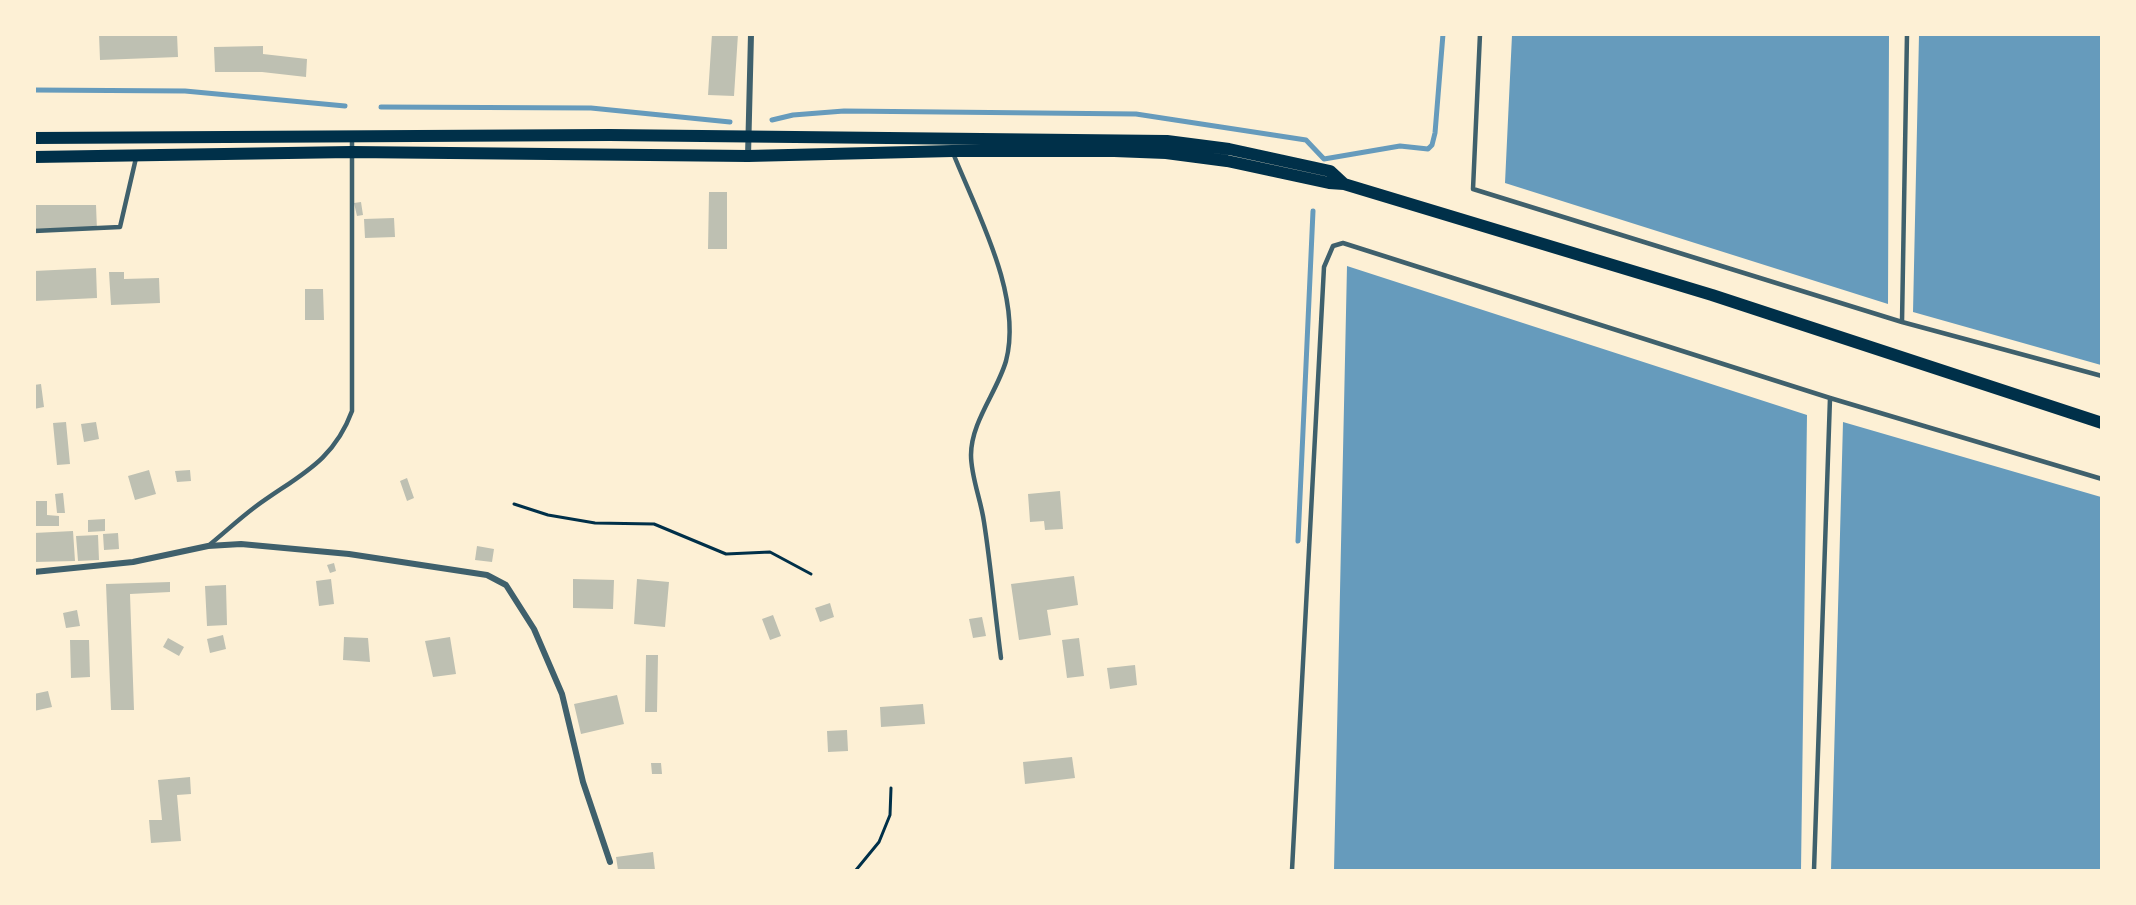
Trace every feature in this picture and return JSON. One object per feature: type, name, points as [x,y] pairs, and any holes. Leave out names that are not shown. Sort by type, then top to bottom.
[{"type":"main road","points":[[34,138],[352,135],[1167,141],[1229,149],[1330,171],[1344,184]]},
{"type":"main road","points":[[34,157],[351,152],[748,156],[952,151],[1166,153],[1227,161],[1329,183],[1344,184],[1712,294],[2102,423]]},
{"type":"street","points":[[748,156],[751,34]]},
{"type":"street","points":[[34,572],[133,562],[208,546],[241,543],[349,554],[487,575],[506,585],[534,629],[562,694],[583,782],[610,862]]},
{"type":"lane","points":[[1480,34],[1473,189],[1902,322],[2102,376]]},
{"type":"lane","points":[[1902,322],[1906,34]]},
{"type":"lane","points":[[208,546],[255,507],[317,465],[337,443],[352,411],[352,135]]},
{"type":"lane","points":[[952,151],[988,240],[1010,308],[1010,344],[1004,366],[976,432],[971,454],[984,521],[1001,658]]},
{"type":"lane","points":[[34,231],[120,227],[137,155]]},
{"type":"lane","points":[[1292,870],[1324,267],[1333,246],[1343,243],[1830,398],[2102,478]]},
{"type":"lane","points":[[1814,870],[1830,398]]},
{"type":"path","points":[[514,504],[548,515],[595,523],[654,524],[726,554],[770,552],[811,574]]},
{"type":"path","points":[[856,870],[879,842],[890,815],[891,788]]},
{"type":"water","points":[[1512,35],[1889,35],[1888,304],[1505,183]]},
{"type":"water","points":[[1919,35],[2101,35],[2101,365],[1913,312]]},
{"type":"water","points":[[1347,266],[1807,415],[1801,870],[1334,870]]},
{"type":"water","points":[[1843,422],[2101,497],[2101,870],[1831,870]]},
{"type":"building","points":[[99,34],[177,34],[178,57],[100,60]]},
{"type":"building","points":[[712,34],[738,34],[734,96],[708,95]]},
{"type":"building","points":[[263,46],[263,54],[307,59],[306,77],[262,72],[215,72],[214,47]]},
{"type":"building","points":[[709,192],[727,192],[727,249],[708,249]]},
{"type":"building","points":[[361,202],[363,215],[357,216],[354,203]]},
{"type":"building","points":[[34,205],[96,205],[97,230],[34,230]]},
{"type":"building","points":[[394,218],[395,237],[365,238],[364,219]]},
{"type":"building","points":[[96,268],[97,298],[34,301],[34,271]]},
{"type":"building","points":[[109,272],[124,272],[124,279],[159,278],[160,303],[111,305]]},
{"type":"building","points":[[305,289],[323,289],[324,320],[305,320]]},
{"type":"building","points":[[41,384],[44,407],[34,409],[34,385]]},
{"type":"building","points":[[66,422],[70,464],[57,465],[53,423]]},
{"type":"building","points":[[96,422],[99,439],[84,442],[81,424]]},
{"type":"building","points":[[149,470],[156,494],[135,500],[128,476]]},
{"type":"building","points":[[190,470],[191,481],[177,482],[175,471]]},
{"type":"building","points":[[407,478],[414,498],[407,501],[400,481]]},
{"type":"building","points":[[1060,491],[1063,529],[1045,530],[1044,521],[1030,522],[1028,494]]},
{"type":"building","points":[[63,493],[65,513],[57,513],[55,494]]},
{"type":"building","points":[[34,501],[47,501],[47,515],[59,516],[59,526],[34,526]]},
{"type":"building","points":[[105,519],[105,531],[88,532],[88,520]]},
{"type":"building","points":[[73,531],[75,561],[34,562],[34,533]]},
{"type":"building","points":[[118,533],[119,549],[104,550],[103,534]]},
{"type":"building","points":[[98,535],[99,560],[78,561],[76,536]]},
{"type":"building","points":[[477,546],[494,549],[492,562],[475,560]]},
{"type":"building","points":[[334,563],[336,571],[330,573],[327,565]]},
{"type":"building","points":[[1074,576],[1078,605],[1047,610],[1051,635],[1019,640],[1011,584]]},
{"type":"building","points":[[331,579],[334,604],[319,606],[316,581]]},
{"type":"building","points":[[573,579],[614,580],[613,609],[573,608]]},
{"type":"building","points":[[637,579],[669,582],[665,627],[634,624]]},
{"type":"building","points":[[170,582],[170,592],[130,594],[134,710],[111,710],[106,584]]},
{"type":"building","points":[[226,585],[227,625],[207,626],[205,586]]},
{"type":"building","points":[[830,603],[834,617],[820,622],[815,608]]},
{"type":"building","points":[[77,610],[80,626],[66,628],[63,613]]},
{"type":"building","points":[[773,615],[781,636],[770,640],[762,619]]},
{"type":"building","points":[[982,617],[986,636],[973,638],[969,619]]},
{"type":"building","points":[[223,635],[226,649],[210,653],[207,639]]},
{"type":"building","points":[[344,637],[368,638],[370,662],[343,660]]},
{"type":"building","points":[[450,637],[456,674],[433,677],[425,641]]},
{"type":"building","points":[[168,638],[184,647],[179,656],[163,647]]},
{"type":"building","points":[[1079,638],[1084,676],[1067,678],[1062,640]]},
{"type":"building","points":[[70,640],[89,640],[90,677],[71,678]]},
{"type":"building","points":[[646,655],[658,655],[657,712],[645,712]]},
{"type":"building","points":[[1135,665],[1137,685],[1110,689],[1107,668]]},
{"type":"building","points":[[48,691],[52,707],[34,711],[34,694]]},
{"type":"building","points":[[617,695],[624,724],[581,734],[574,704]]},
{"type":"building","points":[[923,704],[925,724],[881,727],[880,707]]},
{"type":"building","points":[[847,730],[848,751],[828,752],[827,731]]},
{"type":"building","points":[[1072,757],[1075,778],[1025,784],[1023,762]]},
{"type":"building","points":[[651,763],[661,763],[662,774],[652,774]]},
{"type":"building","points":[[190,777],[191,794],[177,795],[181,841],[151,843],[149,820],[162,820],[158,780]]},
{"type":"building","points":[[653,852],[655,870],[618,870],[616,857]]},
{"type":"waterway","points":[[772,120],[793,115],[844,111],[1136,114],[1306,140],[1324,159],[1400,146],[1428,149],[1432,145],[1435,133],[1443,34]]},
{"type":"waterway","points":[[34,90],[185,91],[345,106]]},
{"type":"waterway","points":[[381,107],[591,108],[730,122]]},
{"type":"waterway","points":[[1298,541],[1313,211]]}]
